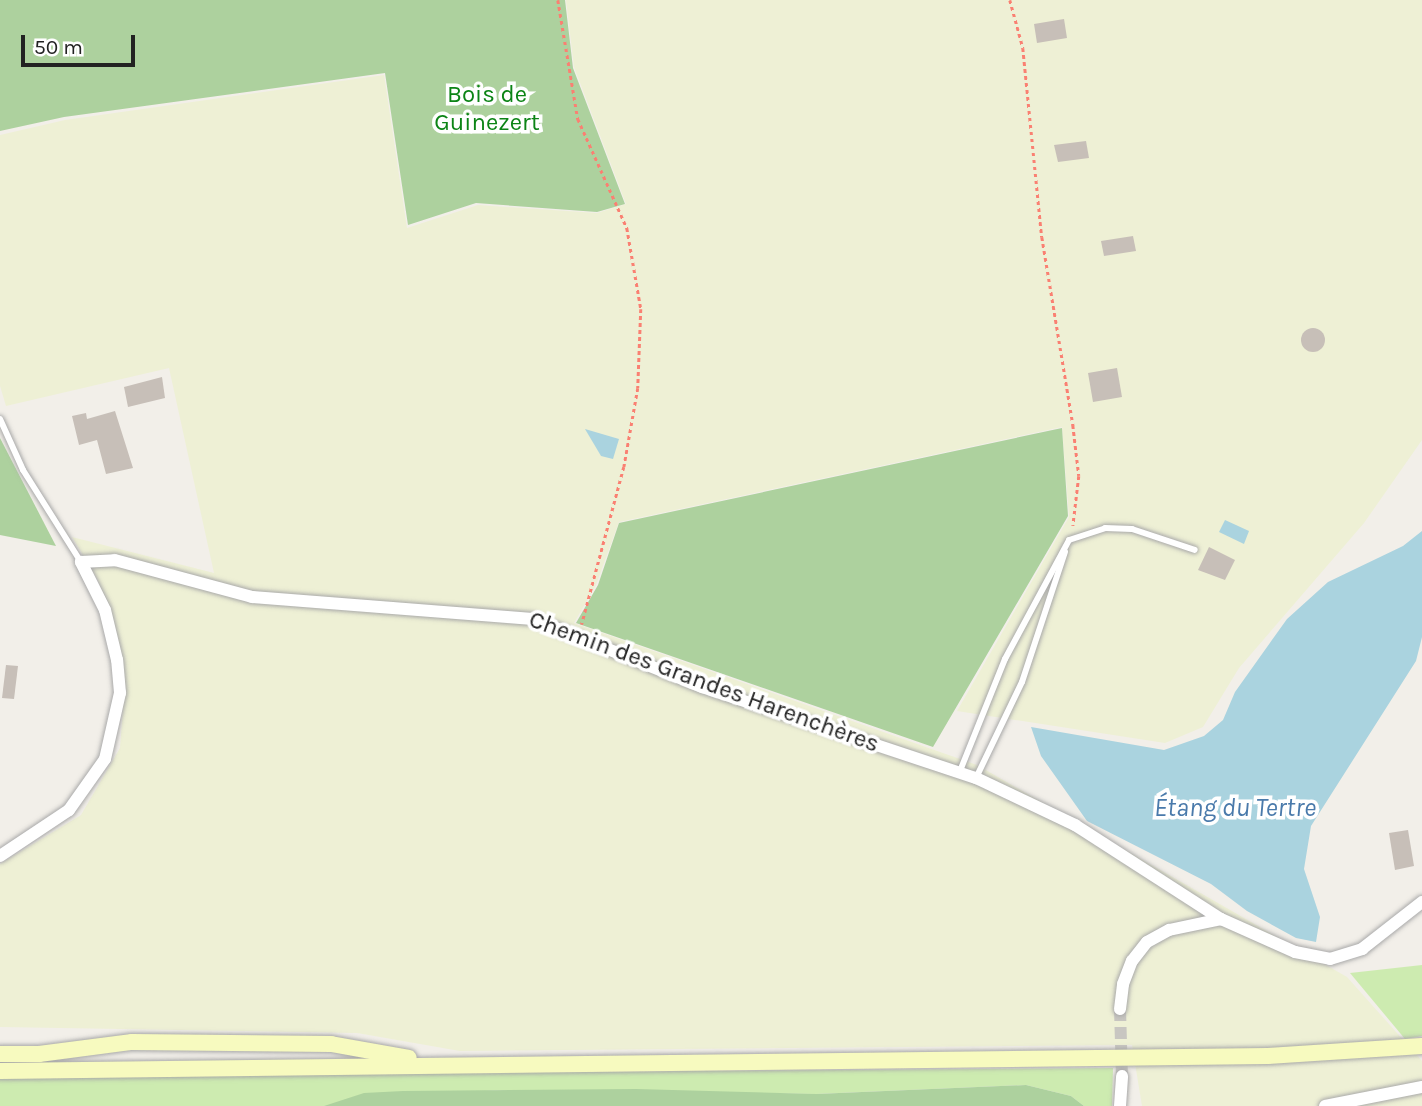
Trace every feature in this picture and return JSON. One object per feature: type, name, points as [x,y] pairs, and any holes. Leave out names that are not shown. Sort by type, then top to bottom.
[{"type":"main road","points":[[0,1054],[40,1054],[132,1042],[331,1044],[446,1065]]},
{"type":"main road","points":[[0,1071],[1268,1056],[1422,1046]]},
{"type":"street","name":"Chemin des Grandes Harenchères","points":[[81,562],[115,560],[252,597],[512,615],[702,687],[960,771],[1075,825],[1221,919],[1295,952],[1330,958],[1362,949],[1422,902]]},
{"type":"street","points":[[0,856],[69,810],[106,759],[115,727],[120,693],[112,634],[81,562]]},
{"type":"street","points":[[1120,1009],[1127,972],[1147,942],[1181,926],[1221,919]]},
{"type":"street","points":[[1120,1106],[1122,1076]]},
{"type":"street","points":[[1325,1106],[1422,1087]]},
{"type":"lane","points":[[0,419],[23,470],[81,562]]},
{"type":"lane","points":[[960,771],[1005,659],[1069,540],[1112,528],[1132,529],[1195,550]]},
{"type":"lane","points":[[976,778],[1022,682],[1069,540]]},
{"type":"path","points":[[558,0],[578,119],[627,228],[641,309],[638,387],[624,467],[578,638]]},
{"type":"path","points":[[1010,0],[1023,48],[1042,237],[1079,476],[1069,540]]},
{"type":"green space","name":"Bois de Guinezert","points":[[0,0],[565,0],[573,68],[625,204],[597,212],[476,203],[408,225],[385,73],[64,117],[0,131]]},
{"type":"green space","points":[[566,0],[1422,0],[1422,440],[1364,523],[1239,668],[1203,727],[1165,743],[957,711],[1069,517],[1062,427],[619,522],[596,585],[574,623],[977,765],[1347,977],[1422,1061],[1422,1106],[1142,1106],[1132,1045],[460,1051],[357,1033],[0,1027],[0,864],[81,815],[120,748],[125,680],[115,631],[98,580],[72,537],[214,573],[169,368],[6,406],[0,386],[0,135],[65,120],[384,75],[407,228],[478,205],[597,213],[626,204],[574,67]]},
{"type":"green space","points":[[1062,428],[1068,516],[933,747],[576,623],[598,585],[619,523]]},
{"type":"green space","points":[[0,438],[56,546],[0,535]]},
{"type":"green space","points":[[1422,965],[1422,1036],[1405,1039],[1350,973]]},
{"type":"green space","points":[[1113,1068],[1112,1106],[1084,1106],[1071,1096],[1026,1085],[816,1094],[496,1090],[325,1106],[0,1106],[0,1076]]},
{"type":"green space","points":[[1026,1085],[1071,1096],[1084,1106],[324,1106],[364,1093],[403,1091],[636,1089],[816,1094]]},
{"type":"water","points":[[585,429],[619,439],[613,459],[601,456]]},
{"type":"water","points":[[1225,520],[1249,531],[1244,544],[1219,532]]},
{"type":"water","name":"Étang du Tertre","points":[[1422,531],[1422,637],[1416,661],[1311,826],[1304,869],[1320,917],[1316,942],[1296,938],[1247,911],[1211,884],[1087,821],[1041,756],[1031,727],[1164,750],[1204,736],[1223,720],[1235,692],[1287,619],[1328,582],[1403,546]]},
{"type":"building","points":[[1064,19],[1067,38],[1037,43],[1034,24]]},
{"type":"building","points":[[1086,141],[1089,158],[1058,162],[1054,145]]},
{"type":"building","points":[[1133,236],[1136,251],[1104,256],[1101,241]]},
{"type":"building","points":[[1313,328],[1321,332],[1325,340],[1321,348],[1313,352],[1305,348],[1301,340],[1305,332]]},
{"type":"building","points":[[1117,368],[1122,397],[1093,402],[1088,373]]},
{"type":"building","points":[[162,377],[165,398],[128,407],[124,387]]},
{"type":"building","points":[[115,411],[133,468],[106,474],[97,440],[79,445],[72,416],[86,413],[87,419]]},
{"type":"building","points":[[1209,547],[1235,560],[1225,580],[1198,570]]},
{"type":"building","points":[[6,665],[18,666],[14,699],[2,698]]},
{"type":"building","points":[[1408,830],[1414,866],[1395,870],[1389,833]]},
{"type":"tunnel","points":[[1120,1009],[1122,1076]]}]
